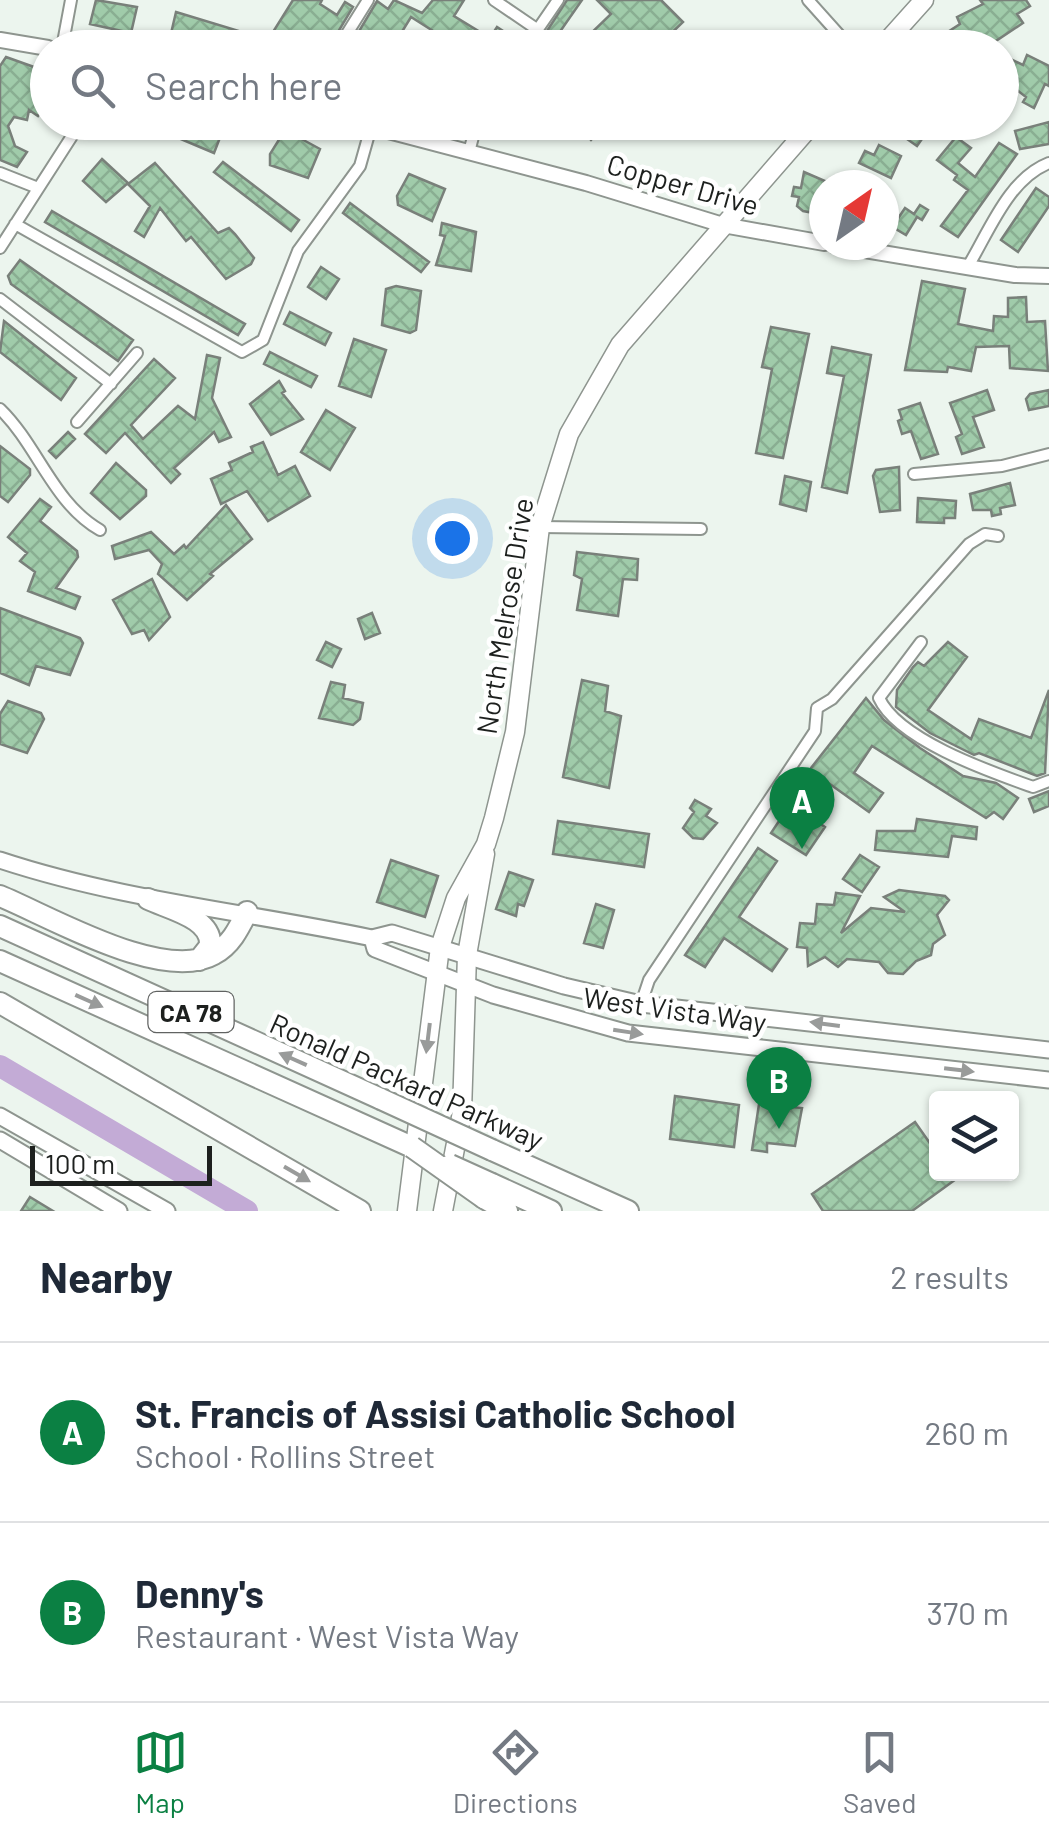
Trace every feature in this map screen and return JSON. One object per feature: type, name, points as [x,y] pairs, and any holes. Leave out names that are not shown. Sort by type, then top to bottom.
[{"type":"highway","points":[[0,896],[142,955],[183,963],[199,960],[228,945],[248,912]]},
{"type":"highway","points":[[148,899],[208,931],[210,946],[199,960]]},
{"type":"highway","name":"Ronald Packard Parkway","points":[[0,926],[628,1211]]},
{"type":"highway","name":"Ronald Packard Parkway","points":[[0,961],[412,1148],[488,1191]]},
{"type":"highway","points":[[0,1002],[360,1211]]},
{"type":"highway","points":[[559,1180],[649,1211]]},
{"type":"highway","points":[[488,1191],[507,1211]]},
{"type":"highway","points":[[488,1191],[551,1211]]},
{"type":"main road","points":[[897,30],[924,0]]},
{"type":"main road","name":"North Melrose Drive","points":[[443,1211],[466,1072],[467,954],[479,906],[486,844],[515,732],[540,527],[569,434],[601,373],[663,292],[798,140]]},
{"type":"main road","name":"North Melrose Drive","points":[[407,1211],[440,947],[456,898],[486,844]]},
{"type":"main road","name":"West Vista Way","points":[[0,860],[148,899],[248,912],[372,938],[392,933],[564,986],[641,1004],[1049,1050]]},
{"type":"main road","name":"West Vista Way","points":[[372,938],[376,948],[467,986],[577,1022],[628,1032],[1049,1080]]},
{"type":"main road","points":[[0,1116],[167,1211]]},
{"type":"main road","points":[[0,1140],[119,1211]]},
{"type":"street","points":[[65,30],[70,0]]},
{"type":"street","points":[[349,30],[368,0]]},
{"type":"street","points":[[494,0],[538,30],[558,0]]},
{"type":"street","points":[[808,0],[836,30]]},
{"type":"street","points":[[0,40],[30,45]]},
{"type":"street","points":[[0,248],[69,140]]},
{"type":"street","points":[[15,224],[242,352],[263,340],[298,251],[360,166],[367,140]]},
{"type":"street","name":"Copper Drive","points":[[422,140],[723,224],[809,240]]},
{"type":"street","points":[[469,152],[472,140]]},
{"type":"street","points":[[967,268],[1015,188],[1028,173],[1049,163]]},
{"type":"street","points":[[0,173],[38,188]]},
{"type":"street","points":[[899,256],[1049,276]]},
{"type":"street","points":[[0,299],[110,384]]},
{"type":"street","points":[[77,422],[137,353]]},
{"type":"street","points":[[0,409],[22,430],[62,498],[100,530]]},
{"type":"street","points":[[914,474],[1002,466],[1049,454]]},
{"type":"street","points":[[540,527],[701,529]]},
{"type":"street","points":[[641,1004],[649,980],[815,731],[817,708],[832,699],[968,544],[985,534],[998,536]]},
{"type":"street","points":[[921,642],[878,698],[885,712],[958,760],[1033,787],[1049,781]]},
{"type":"building","points":[[96,0],[137,7],[132,30],[90,24]]},
{"type":"building","points":[[293,0],[322,0],[320,4],[337,15],[345,2],[353,7],[339,30],[274,30]]},
{"type":"building","points":[[394,0],[422,13],[433,0],[464,0],[454,16],[477,30],[432,30],[411,17],[403,30],[360,30],[377,1],[388,9]]},
{"type":"building","points":[[567,0],[582,0],[561,30],[548,30]]},
{"type":"building","points":[[597,0],[661,0],[683,22],[675,30],[594,30],[611,14]]},
{"type":"building","points":[[980,0],[1026,0],[1030,6],[1017,14],[1023,23],[1012,30],[951,30],[960,24],[957,17],[983,4]]},
{"type":"building","points":[[176,12],[236,30],[172,30]]},
{"type":"building","points":[[1027,55],[1049,66],[1049,86],[1045,84],[1034,108],[1023,102],[1026,97],[1019,92],[1019,63],[1023,65]]},
{"type":"building","points":[[6,57],[30,66],[27,120],[14,117],[8,126],[15,146],[27,152],[17,167],[0,160],[0,66]]},
{"type":"building","points":[[1049,122],[1049,144],[1020,149],[1019,130]]},
{"type":"building","points":[[183,140],[219,140],[214,153]]},
{"type":"building","points":[[279,140],[303,140],[320,149],[308,178],[270,165],[270,154]]},
{"type":"building","points":[[954,140],[960,140],[971,148],[958,163],[975,177],[999,143],[1017,154],[958,237],[941,226],[968,190],[954,180],[957,175],[937,160]]},
{"type":"building","points":[[879,145],[901,156],[895,170],[874,170],[859,163],[865,151],[874,155]]},
{"type":"building","points":[[102,159],[128,183],[106,202],[83,181]]},
{"type":"building","points":[[223,162],[299,220],[291,231],[214,172]]},
{"type":"building","points":[[155,163],[218,233],[229,228],[235,234],[254,258],[251,264],[226,279],[191,237],[186,241],[160,208],[144,237],[135,231],[150,206],[128,184]]},
{"type":"building","points":[[804,172],[809,174],[809,212],[797,206],[799,197],[792,196],[794,187],[801,188]]},
{"type":"building","points":[[409,174],[445,189],[432,221],[398,205],[397,196]]},
{"type":"building","points":[[1036,188],[1049,197],[1049,206],[1018,252],[1001,240]]},
{"type":"building","points":[[350,203],[429,262],[421,272],[343,213]]},
{"type":"building","points":[[920,205],[928,210],[922,220],[917,217],[906,235],[899,231],[899,217],[905,208],[914,214]]},
{"type":"building","points":[[52,211],[245,324],[238,335],[45,222]]},
{"type":"building","points":[[442,223],[476,232],[471,271],[436,265],[445,236],[440,235]]},
{"type":"building","points":[[20,260],[133,340],[118,361],[11,284],[8,276]]},
{"type":"building","points":[[321,267],[339,279],[326,299],[308,287]]},
{"type":"building","points":[[922,281],[965,289],[958,324],[993,331],[994,316],[1008,317],[1008,298],[1026,297],[1027,322],[1045,321],[1048,371],[1010,368],[1009,346],[976,347],[971,371],[948,367],[947,372],[905,370]]},
{"type":"building","points":[[396,286],[421,291],[416,330],[410,333],[382,325],[386,289]]},
{"type":"building","points":[[290,312],[331,333],[325,345],[284,324]]},
{"type":"building","points":[[4,321],[76,378],[61,400],[0,352]]},
{"type":"building","points":[[771,327],[809,334],[783,458],[756,453],[772,369],[762,367]]},
{"type":"building","points":[[354,339],[386,350],[371,397],[339,386]]},
{"type":"building","points":[[832,347],[871,355],[847,493],[822,487],[844,376],[827,373]]},
{"type":"building","points":[[270,352],[317,376],[311,387],[264,364]]},
{"type":"building","points":[[207,355],[220,358],[212,398],[231,437],[219,442],[214,432],[174,468],[180,474],[171,483],[125,433],[106,453],[85,434],[154,359],[175,378],[131,425],[143,439],[178,406],[195,419]]},
{"type":"building","points":[[279,381],[285,391],[282,393],[303,419],[271,435],[250,404]]},
{"type":"building","points":[[987,390],[994,410],[973,417],[984,447],[962,454],[956,437],[962,434],[950,403]]},
{"type":"building","points":[[1049,390],[1049,406],[1029,410],[1026,399],[1030,394]]},
{"type":"building","points":[[920,403],[938,454],[921,459],[911,431],[902,434],[898,421],[902,419],[899,410]]},
{"type":"building","points":[[326,410],[355,428],[330,470],[301,452]]},
{"type":"building","points":[[68,432],[75,439],[56,458],[49,451]]},
{"type":"building","points":[[263,442],[278,475],[295,466],[310,496],[268,521],[247,491],[221,504],[211,479],[232,470],[229,463],[253,452],[251,447]]},
{"type":"building","points":[[0,446],[30,469],[30,475],[8,502],[0,496]]},
{"type":"building","points":[[116,463],[146,490],[146,496],[120,519],[91,493]]},
{"type":"building","points":[[899,467],[900,510],[880,512],[873,476],[876,470]]},
{"type":"building","points":[[785,476],[811,482],[806,511],[780,504]]},
{"type":"building","points":[[1010,483],[1015,505],[1000,508],[1001,514],[992,516],[991,510],[973,510],[970,494]]},
{"type":"building","points":[[918,498],[956,501],[955,518],[944,518],[944,523],[917,522]]},
{"type":"building","points":[[40,499],[51,507],[40,521],[77,551],[78,557],[56,588],[80,597],[75,609],[28,591],[35,572],[20,561],[27,553],[8,537]]},
{"type":"building","points":[[226,505],[252,539],[210,574],[213,576],[187,600],[158,574],[162,564],[149,550],[115,559],[112,546],[151,532],[174,554],[184,545],[186,548]]},
{"type":"building","points":[[577,552],[638,559],[637,580],[623,579],[618,616],[577,610],[582,579],[574,575]]},
{"type":"building","points":[[152,579],[170,617],[149,640],[144,630],[132,634],[113,600]]},
{"type":"building","points":[[0,608],[80,638],[83,643],[70,675],[36,666],[29,685],[0,673]]},
{"type":"building","points":[[372,613],[380,633],[365,639],[358,619]]},
{"type":"building","points":[[326,642],[341,649],[332,667],[317,660]]},
{"type":"building","points":[[948,642],[967,657],[928,710],[971,739],[979,719],[1031,738],[1049,690],[1045,773],[1037,776],[979,753],[974,755],[930,733],[896,707],[897,690],[913,667],[918,662],[924,666]]},
{"type":"building","points":[[582,680],[608,686],[605,711],[621,716],[609,788],[563,777]]},
{"type":"building","points":[[331,682],[345,685],[343,698],[363,703],[360,719],[353,725],[319,718]]},
{"type":"building","points":[[866,698],[884,720],[920,748],[963,776],[996,783],[1018,798],[1003,819],[994,812],[986,818],[872,746],[854,773],[883,793],[869,812],[820,777],[811,790],[800,782]]},
{"type":"building","points":[[8,701],[41,713],[44,719],[27,753],[0,744],[0,714]]},
{"type":"building","points":[[1049,791],[1049,806],[1034,812],[1029,799]]},
{"type":"building","points":[[695,800],[711,809],[706,816],[717,823],[703,839],[693,838],[683,828],[694,812],[690,808]]},
{"type":"building","points":[[791,803],[825,827],[806,855],[771,833]]},
{"type":"building","points":[[917,819],[977,827],[976,839],[952,836],[948,857],[875,850],[877,831],[915,831]]},
{"type":"building","points":[[558,821],[649,834],[644,867],[553,854]]},
{"type":"building","points":[[758,848],[777,861],[739,917],[787,949],[772,971],[724,938],[705,967],[685,955]]},
{"type":"building","points":[[860,855],[879,867],[862,892],[843,879]]},
{"type":"building","points":[[391,860],[438,876],[425,917],[377,902]]},
{"type":"building","points":[[509,872],[533,880],[524,906],[518,904],[516,916],[496,909]]},
{"type":"building","points":[[899,890],[945,896],[949,900],[937,915],[945,935],[933,944],[931,955],[916,961],[903,974],[888,973],[879,962],[847,959],[838,967],[825,957],[808,966],[807,948],[797,947],[800,923],[815,924],[817,904],[834,905],[836,893],[860,896],[841,933],[871,908],[905,912],[884,897]]},
{"type":"building","points":[[596,904],[614,910],[603,948],[584,943]]},
{"type":"building","points":[[675,1096],[739,1105],[734,1147],[670,1139]]},
{"type":"building","points":[[759,1104],[802,1108],[795,1146],[767,1143],[767,1152],[752,1150]]},
{"type":"building","points":[[915,1122],[929,1142],[929,1181],[953,1181],[912,1211],[823,1211],[812,1194]]},
{"type":"building","points":[[30,1197],[53,1211],[21,1211]]},
{"type":"waterway","points":[[0,1066],[247,1211]]},
{"type":"place","name":"St. Francis of Assisi Catholic School","points":[[802,849]]},
{"type":"place","name":"Denny's","points":[[779,1129]]}]
